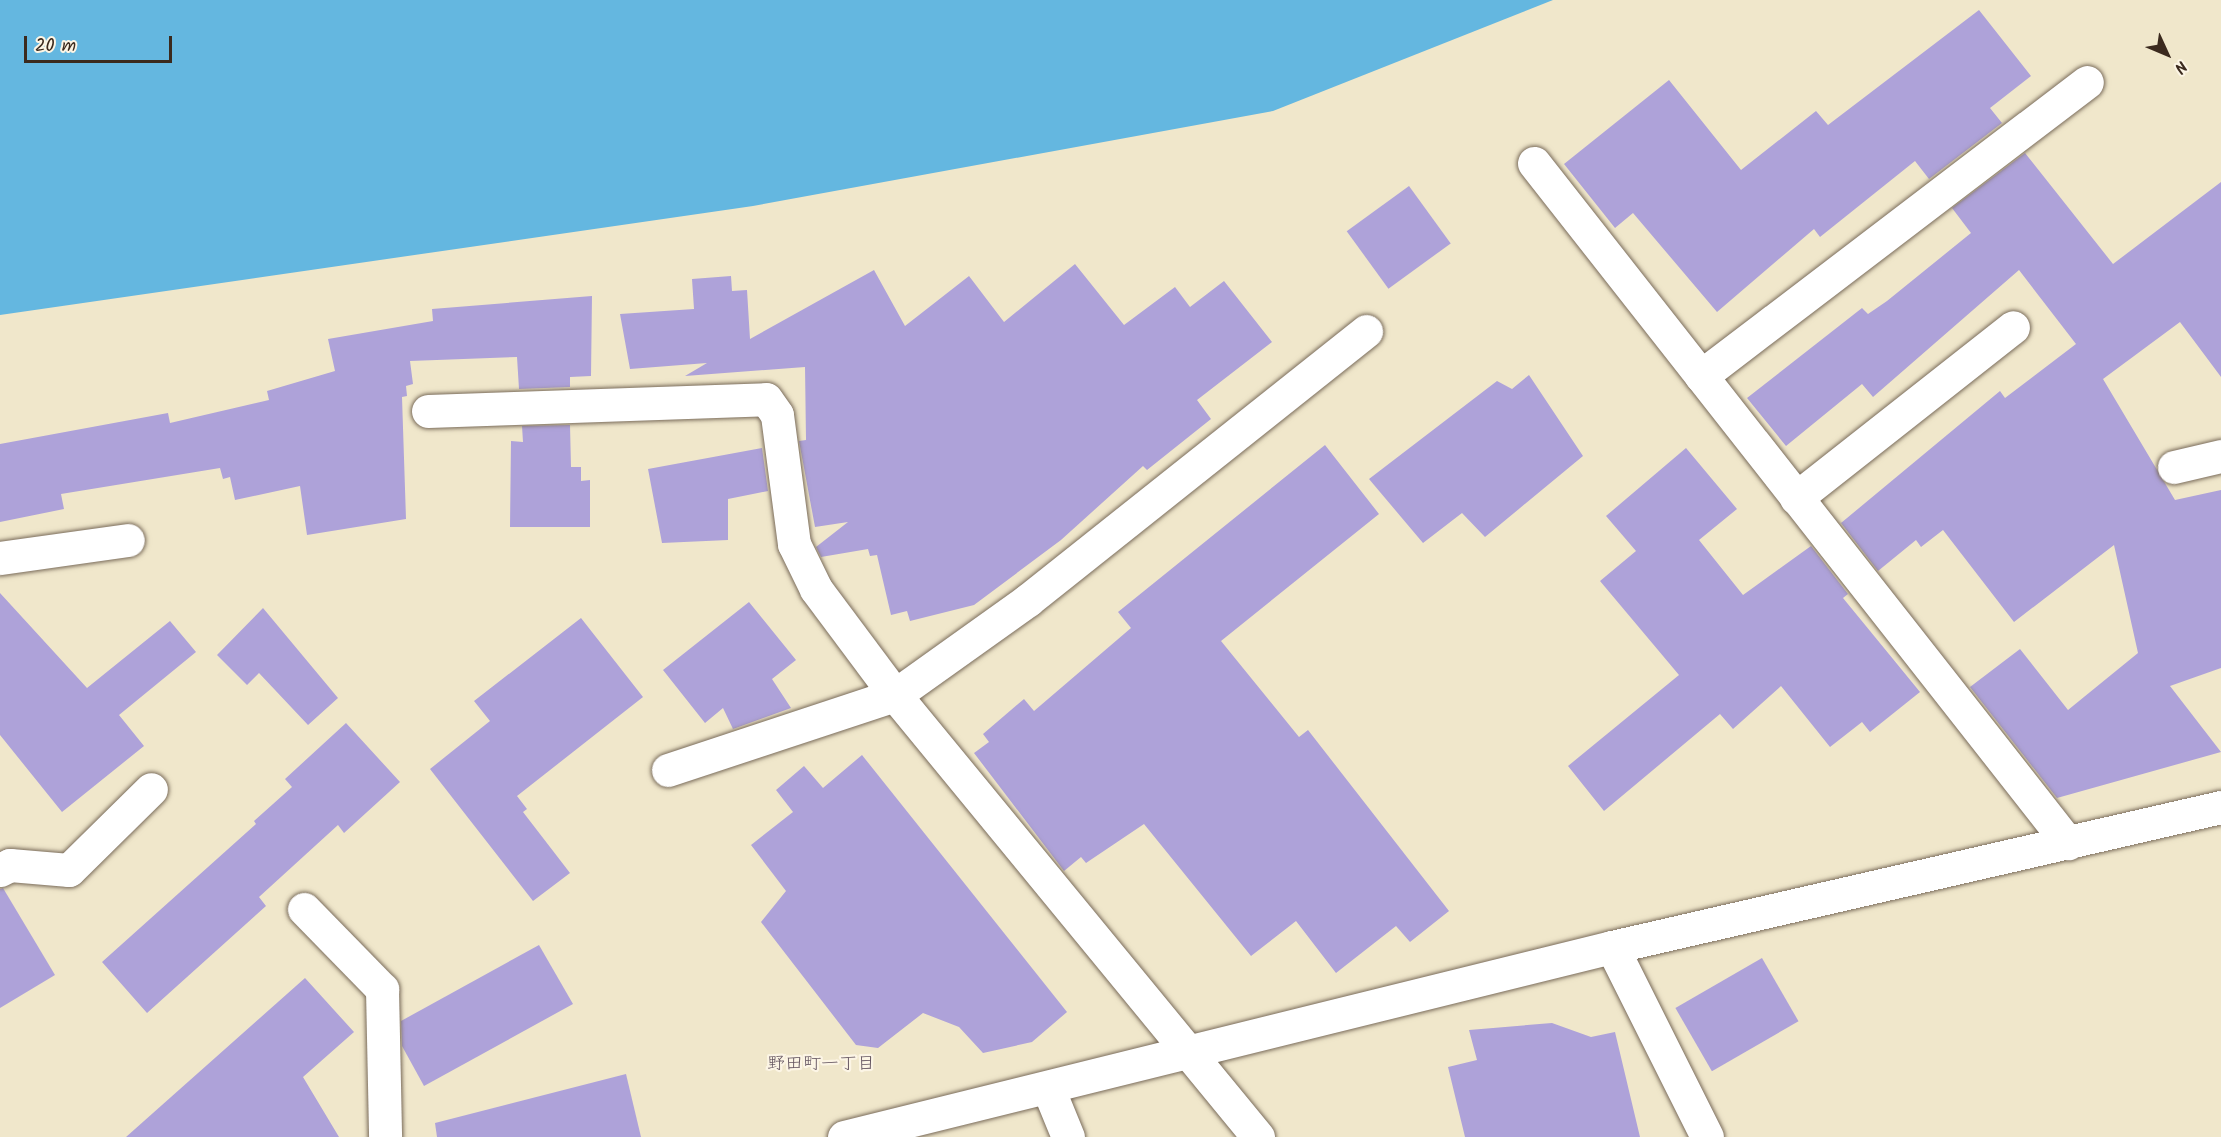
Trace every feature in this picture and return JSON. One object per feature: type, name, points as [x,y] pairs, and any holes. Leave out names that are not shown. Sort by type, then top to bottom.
[{"type":"street","points":[[1701,376],[2087,82]]},
{"type":"street","points":[[1534,163],[2068,843]]},
{"type":"street","points":[[1796,498],[2013,327]]},
{"type":"street","points":[[668,770],[895,695],[1028,600],[1365,331]]},
{"type":"street","points":[[428,411],[766,399],[777,415],[794,544],[816,589],[895,695],[1194,1054],[1258,1137]]},
{"type":"street","points":[[2174,467],[2221,456]]},
{"type":"street","points":[[0,558],[128,540]]},
{"type":"street","points":[[0,870],[10,865],[69,870],[151,789]]},
{"type":"street","points":[[844,1137],[1194,1054],[1612,947],[2221,807]]},
{"type":"street","points":[[304,909],[382,989],[385,1137]]},
{"type":"street","points":[[1612,947],[1707,1137]]},
{"type":"street","points":[[1048,1088],[1068,1137]]},
{"type":"water","points":[[0,0],[1553,0],[1273,111],[753,206],[0,315]]},
{"type":"building","points":[[1979,10],[2031,76],[1990,108],[2002,123],[1929,179],[1915,161],[1820,237],[1814,229],[1717,312],[1633,213],[1615,228],[1564,164],[1669,80],[1741,170],[1816,111],[1828,125]]},
{"type":"building","points":[[2025,153],[2113,264],[2221,182],[2221,377],[2180,322],[2103,379],[2175,500],[2221,490],[2221,668],[2170,686],[2221,752],[2057,798],[1970,687],[2020,649],[2068,710],[2138,653],[2114,545],[2014,622],[1943,530],[1921,547],[1916,540],[1878,571],[1841,523],[2000,391],[2005,398],[2076,344],[2019,270],[1873,397],[1862,384],[1786,446],[1747,398],[1862,308],[1868,314],[1887,301],[1971,233],[1952,208]]},
{"type":"building","points":[[1409,186],[1451,243],[1388,289],[1347,231]]},
{"type":"building","points":[[1075,264],[1124,325],[1175,287],[1190,307],[1224,281],[1272,342],[1197,400],[1211,419],[1147,470],[1143,466],[1061,540],[974,605],[910,621],[907,611],[891,615],[877,555],[870,556],[868,549],[821,557],[816,547],[848,522],[815,527],[799,441],[806,440],[805,367],[685,376],[707,363],[630,369],[620,314],[694,309],[692,279],[731,276],[732,291],[747,290],[750,339],[874,270],[905,326],[969,276],[1004,322]]},
{"type":"building","points":[[592,296],[591,376],[570,377],[570,387],[519,389],[517,357],[410,361],[413,384],[406,386],[407,396],[402,397],[406,519],[307,535],[300,486],[235,500],[230,477],[223,479],[220,468],[61,494],[64,509],[0,522],[0,444],[168,413],[170,423],[269,400],[267,391],[335,371],[328,339],[433,321],[432,309]]},
{"type":"building","points":[[1529,375],[1583,456],[1485,537],[1462,513],[1423,543],[1369,479],[1497,381],[1512,389]]},
{"type":"building","points":[[570,425],[571,467],[581,467],[581,481],[590,480],[590,527],[510,527],[511,441],[523,442],[522,426]]},
{"type":"building","points":[[1325,445],[1379,514],[1221,641],[1299,737],[1308,730],[1449,911],[1410,942],[1396,926],[1336,973],[1296,921],[1251,956],[1144,824],[1086,863],[1081,857],[1064,871],[974,753],[989,742],[983,734],[1024,699],[1034,711],[1131,628],[1118,612]]},
{"type":"building","points":[[762,448],[768,491],[728,499],[728,540],[662,543],[648,469]]},
{"type":"building","points":[[1686,448],[1737,509],[1699,540],[1743,595],[1811,546],[1848,594],[1843,598],[1920,692],[1870,732],[1862,722],[1830,747],[1781,686],[1733,729],[1720,714],[1604,811],[1568,766],[1679,675],[1600,581],[1636,551],[1606,516]]},
{"type":"building","points":[[0,593],[87,688],[170,621],[196,652],[119,715],[144,746],[62,812],[0,735]]},
{"type":"building","points":[[749,602],[796,660],[772,679],[791,708],[733,729],[723,708],[705,723],[663,670]]},
{"type":"building","points":[[263,608],[338,698],[308,725],[259,673],[247,685],[217,655]]},
{"type":"building","points":[[581,618],[643,697],[517,796],[527,809],[523,812],[570,873],[533,901],[430,769],[490,721],[474,701]]},
{"type":"building","points":[[346,723],[400,782],[344,833],[338,825],[259,897],[266,906],[147,1013],[102,962],[256,824],[254,821],[292,787],[285,779]]},
{"type":"building","points":[[862,755],[1067,1012],[1032,1042],[983,1053],[959,1027],[923,1013],[878,1048],[856,1045],[761,922],[786,891],[751,845],[793,812],[776,790],[804,766],[823,788]]},
{"type":"building","points":[[3,888],[55,975],[0,1008],[0,889]]},
{"type":"building","points":[[539,945],[573,1004],[424,1086],[402,1046],[401,1021]]},
{"type":"building","points":[[1762,958],[1798,1021],[1712,1071],[1675,1008]]},
{"type":"building","points":[[305,978],[354,1032],[303,1077],[339,1137],[126,1137]]},
{"type":"building","points":[[1552,1023],[1591,1037],[1615,1032],[1640,1137],[1465,1137],[1448,1067],[1477,1060],[1469,1030]]},
{"type":"building","points":[[626,1074],[641,1137],[437,1137],[435,1123]]},
{"type":"district","name":"野田町一丁目","points":[[821,1065]]}]
